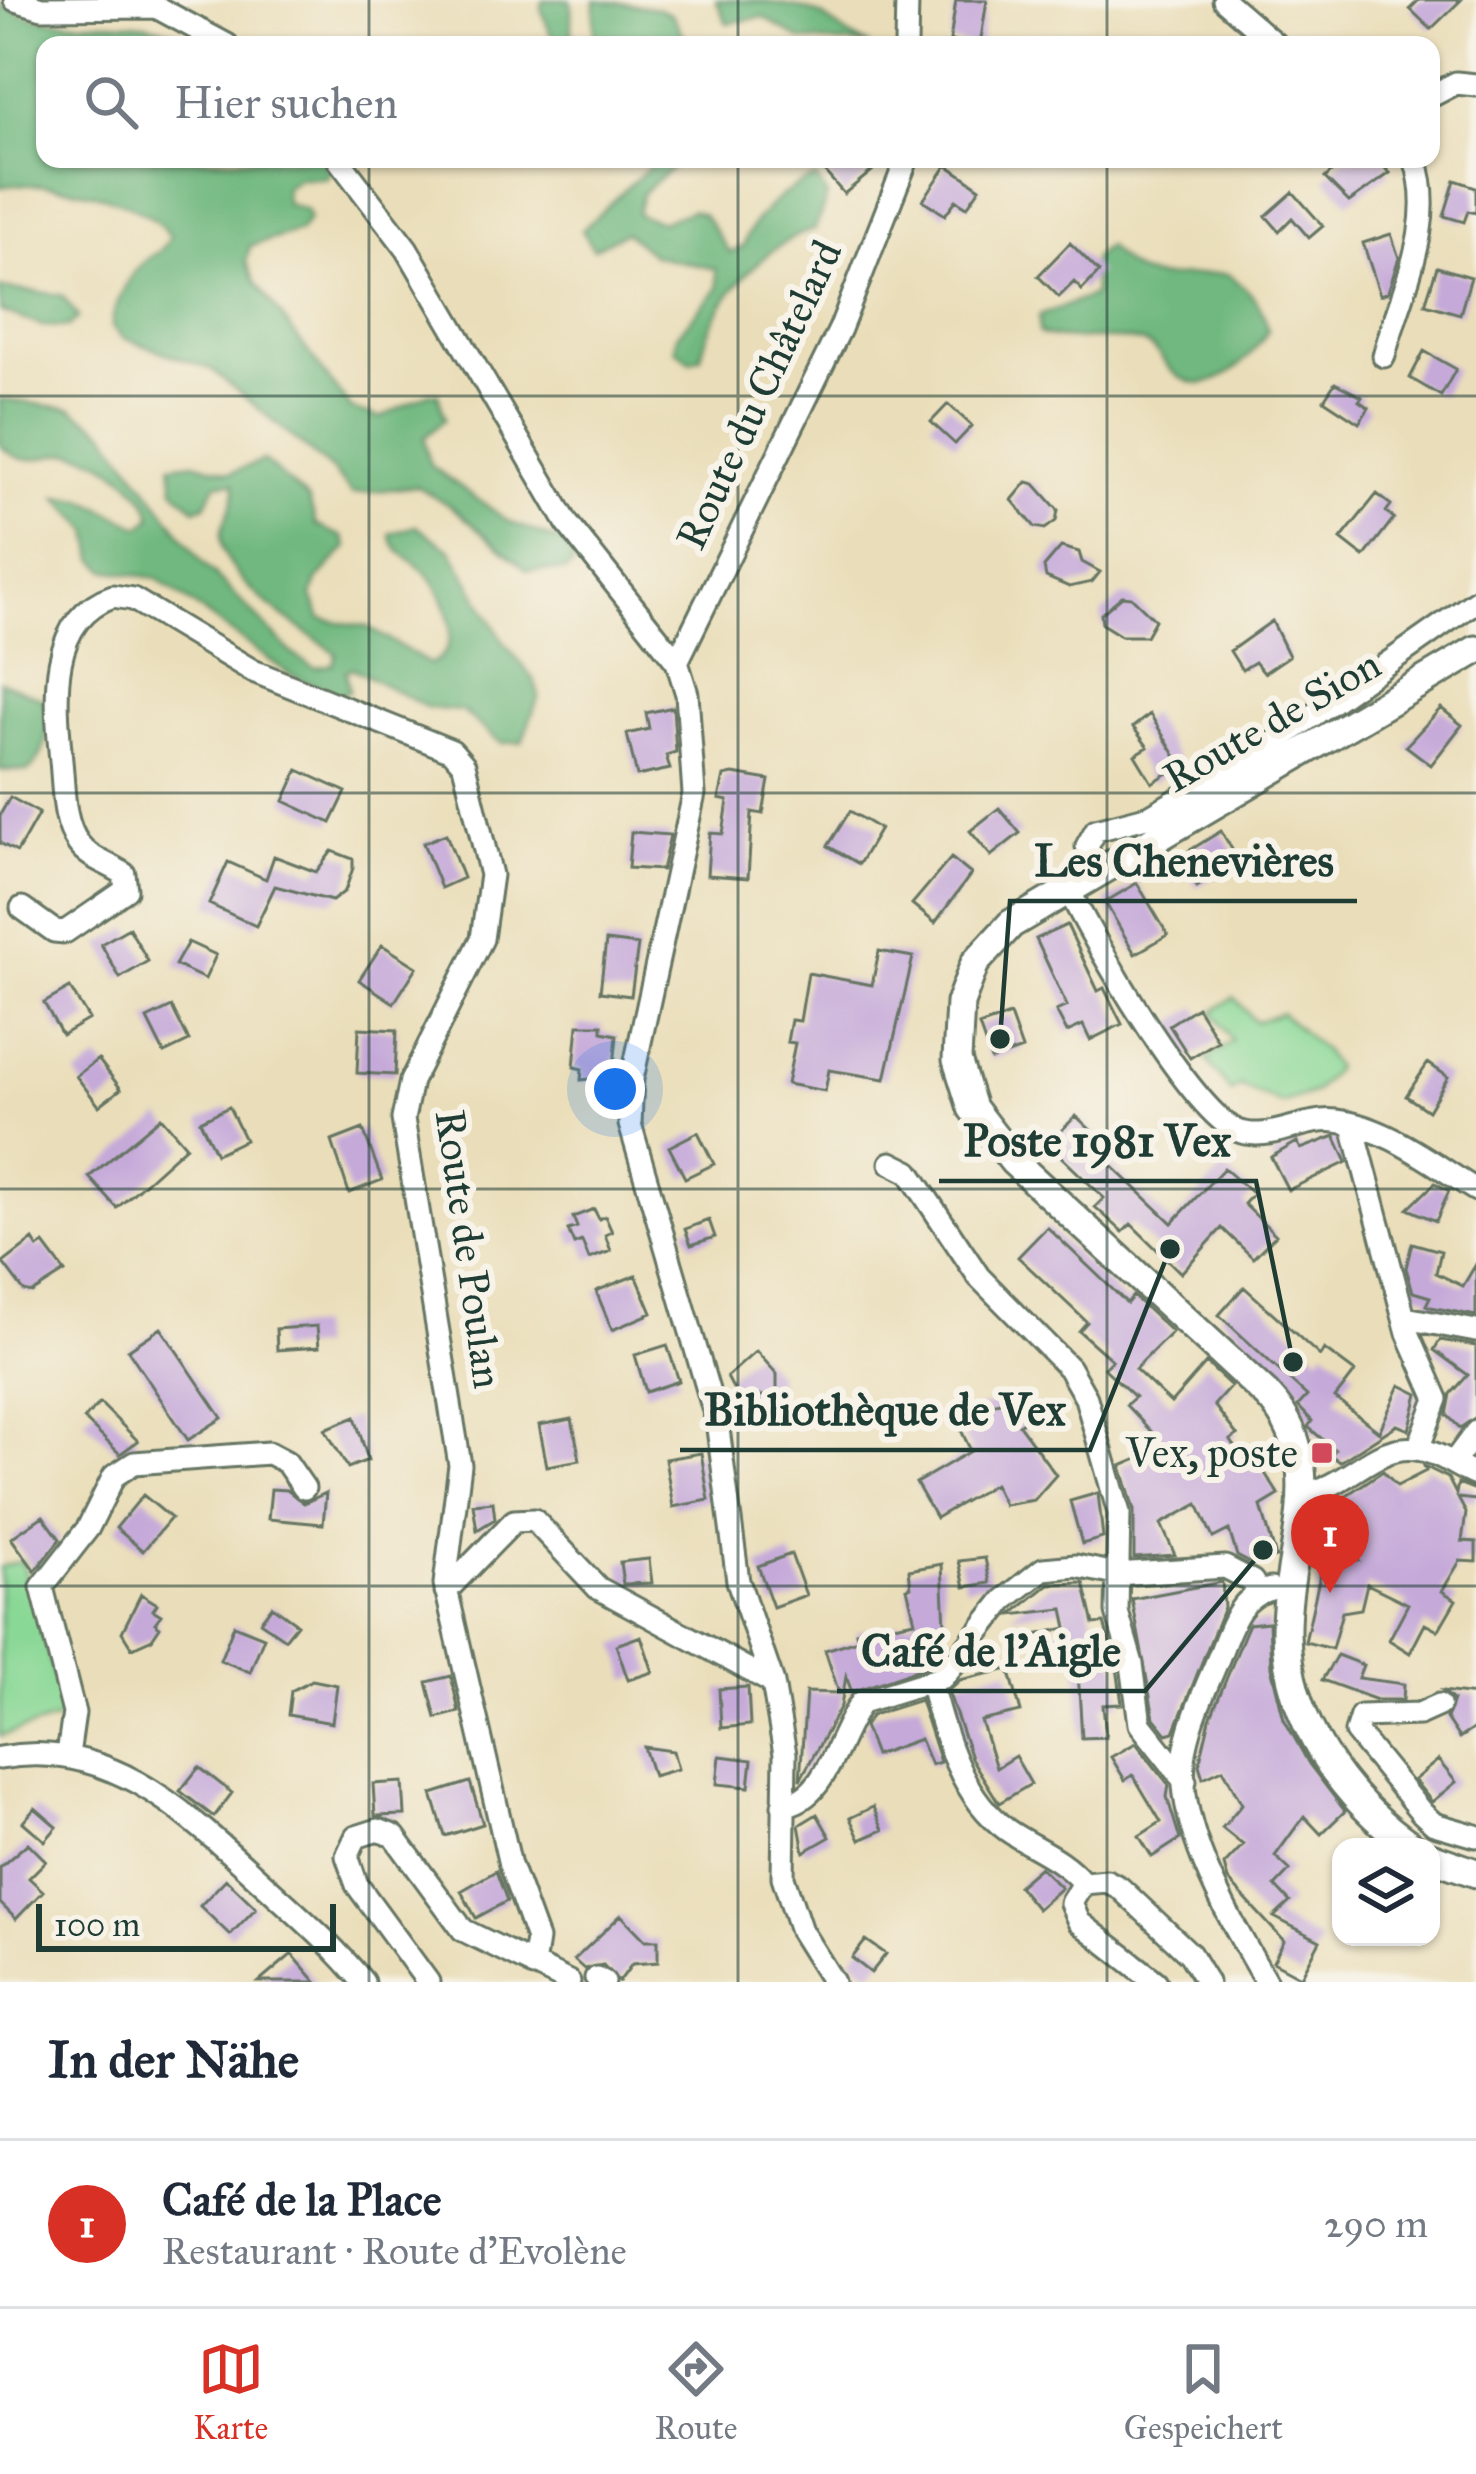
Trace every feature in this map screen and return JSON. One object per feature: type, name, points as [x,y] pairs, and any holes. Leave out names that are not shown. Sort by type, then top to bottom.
[{"type":"main road","name":"Route de Sion","points":[[1402,1838],[1375,1816],[1308,1731],[1288,1671],[1290,1587],[1304,1492],[1302,1456],[1280,1410],[1013,1160],[967,1097],[956,1037],[971,970],[1011,924],[1476,650]]},
{"type":"main road","points":[[1440,1860],[1476,1874]]},
{"type":"street","points":[[15,0],[42,8],[156,7],[210,36]]},
{"type":"street","points":[[906,36],[907,0]]},
{"type":"street","points":[[1224,0],[1266,36]]},
{"type":"street","points":[[1440,91],[1456,83],[1476,85]]},
{"type":"street","points":[[345,168],[407,249],[566,523],[676,662],[694,729],[694,794],[632,1079],[630,1124],[708,1384],[738,1581],[773,1684],[785,1754],[783,1877],[791,1907],[832,1982]]},
{"type":"street","name":"Route du Châtelard","points":[[676,662],[839,329],[903,168]]},
{"type":"street","points":[[1384,356],[1410,278],[1421,216],[1416,168]]},
{"type":"street","name":"Route de Poulan","points":[[22,908],[54,931],[65,932],[126,890],[124,874],[85,852],[70,830],[56,715],[56,676],[68,643],[82,618],[113,596],[133,599],[253,671],[452,751],[464,765],[489,861],[485,922],[472,966],[411,1081],[403,1119],[460,1466],[445,1556],[446,1591],[510,1865],[537,1939],[533,1966]]},
{"type":"street","points":[[1095,872],[1087,846],[1096,830],[1150,816],[1277,741],[1476,601]]},
{"type":"street","points":[[1068,888],[1172,1060],[1219,1117],[1250,1133],[1323,1121],[1353,1126],[1400,1145],[1476,1190]]},
{"type":"street","points":[[1353,1126],[1405,1318],[1438,1399],[1418,1449]]},
{"type":"street","points":[[891,1163],[909,1172],[979,1277],[1077,1380],[1119,1513],[1117,1612],[1132,1664],[1140,1724],[1184,1781]]},
{"type":"street","points":[[1405,1318],[1476,1331]]},
{"type":"street","points":[[1453,1463],[1476,1432]]},
{"type":"street","points":[[1304,1492],[1338,1485],[1394,1449],[1418,1449],[1476,1475]]},
{"type":"street","points":[[68,1755],[74,1713],[42,1587],[88,1528],[114,1477],[134,1463],[158,1458],[269,1453],[286,1462],[304,1488]]},
{"type":"street","points":[[446,1591],[514,1521],[534,1520],[598,1588],[773,1684]]},
{"type":"street","points":[[783,1805],[803,1799],[818,1784],[866,1698],[931,1684],[1031,1575],[1058,1566],[1116,1574],[1225,1567],[1252,1580],[1259,1592]]},
{"type":"street","points":[[1265,1982],[1211,1881],[1184,1781],[1185,1749],[1240,1608],[1259,1592],[1290,1587]]},
{"type":"street","points":[[931,1684],[957,1764],[980,1804],[998,1823],[1060,1861],[1083,1883]]},
{"type":"street","points":[[1439,1705],[1400,1717],[1361,1716],[1356,1732],[1434,1824],[1476,1836]]},
{"type":"street","points":[[0,1758],[68,1755],[121,1772],[177,1807],[328,1943],[363,1982]]},
{"type":"street","points":[[428,1982],[349,1867],[348,1846],[366,1832],[383,1831],[404,1846],[463,1930],[568,1982]]},
{"type":"street","points":[[1156,1982],[1079,1922],[1071,1903],[1083,1883],[1095,1879],[1120,1888],[1190,1954],[1207,1982]]},
{"type":"green space","points":[[543,0],[571,0],[572,36],[552,36],[541,9]]},
{"type":"green space","points":[[595,0],[658,8],[672,15],[684,36],[594,36]]},
{"type":"green space","points":[[716,0],[806,10],[850,36],[794,36],[763,17],[727,23]]},
{"type":"green space","points":[[0,4],[49,20],[148,25],[180,36],[36,36],[36,168],[328,168],[327,178],[299,178],[285,188],[286,203],[306,210],[309,218],[300,231],[250,246],[246,262],[256,283],[351,409],[380,418],[430,393],[438,394],[445,419],[424,438],[430,465],[509,522],[566,544],[573,565],[565,571],[527,570],[452,507],[417,486],[352,494],[332,470],[211,369],[123,338],[112,327],[114,312],[137,269],[170,236],[157,222],[92,193],[42,185],[0,187]]},
{"type":"green space","points":[[648,168],[672,168],[642,193],[637,214],[661,222],[692,210],[704,215],[730,253],[744,246],[762,214],[794,188],[816,178],[827,196],[815,229],[777,248],[743,278],[716,316],[701,357],[691,361],[675,349],[677,335],[718,288],[716,269],[653,255],[625,232],[593,249],[582,230]]},
{"type":"green space","points":[[1107,246],[1122,262],[1149,276],[1227,274],[1254,298],[1268,331],[1225,376],[1198,383],[1170,369],[1143,343],[1039,333],[1039,316],[1094,295],[1093,258]]},
{"type":"green space","points":[[0,288],[62,295],[78,317],[68,327],[43,326],[0,311]]},
{"type":"green space","points":[[0,399],[72,409],[105,431],[202,562],[294,655],[315,668],[333,664],[336,653],[270,606],[228,560],[221,537],[234,499],[234,483],[217,483],[205,505],[195,509],[174,489],[171,465],[194,462],[231,473],[263,460],[309,500],[316,525],[343,537],[347,547],[317,580],[312,596],[321,619],[367,627],[430,664],[447,647],[447,611],[430,577],[401,552],[390,534],[416,526],[451,550],[504,642],[534,680],[539,696],[522,742],[501,743],[462,711],[428,708],[352,668],[346,671],[349,691],[337,695],[289,674],[156,578],[106,570],[95,559],[90,531],[57,497],[83,499],[140,527],[152,518],[142,495],[93,458],[68,453],[33,460],[9,453],[0,445]]},
{"type":"green space","points":[[0,681],[43,699],[46,738],[28,771],[0,770]]},
{"type":"green space","points":[[1234,997],[1255,1022],[1281,1013],[1324,1051],[1335,1068],[1315,1092],[1282,1104],[1240,1086],[1231,1092],[1207,1060],[1232,1041],[1213,1012]]},
{"type":"green space","points":[[22,1561],[66,1717],[0,1736],[0,1567]]},
{"type":"building","points":[[956,0],[987,0],[981,36],[951,36]]},
{"type":"building","points":[[1419,0],[1461,0],[1431,29],[1410,9]]},
{"type":"building","points":[[830,168],[872,171],[844,194],[825,172]]},
{"type":"building","points":[[945,168],[980,188],[967,207],[956,200],[945,215],[923,200]]},
{"type":"building","points":[[1336,168],[1385,168],[1390,173],[1349,202],[1325,178]]},
{"type":"building","points":[[1455,180],[1476,187],[1476,213],[1468,211],[1464,222],[1444,216]]},
{"type":"building","points":[[1293,192],[1323,226],[1309,238],[1292,218],[1279,231],[1266,216]]},
{"type":"building","points":[[1391,234],[1399,258],[1388,292],[1380,295],[1363,243]]},
{"type":"building","points":[[1070,243],[1099,272],[1082,290],[1074,282],[1059,297],[1038,276]]},
{"type":"building","points":[[1437,267],[1471,277],[1460,314],[1425,304]]},
{"type":"building","points":[[1424,351],[1456,369],[1441,396],[1410,378]]},
{"type":"building","points":[[1335,383],[1362,397],[1359,401],[1369,408],[1359,423],[1324,400]]},
{"type":"building","points":[[948,404],[972,426],[955,444],[931,422]]},
{"type":"building","points":[[1027,482],[1035,484],[1058,510],[1056,521],[1045,529],[1035,527],[1012,500]]},
{"type":"building","points":[[1377,494],[1391,505],[1386,512],[1394,518],[1364,557],[1341,539]]},
{"type":"building","points":[[1061,547],[1079,552],[1082,562],[1100,572],[1092,582],[1069,587],[1046,577],[1044,567]]},
{"type":"building","points":[[1122,596],[1131,597],[1155,620],[1146,636],[1121,636],[1102,624],[1101,614]]},
{"type":"building","points":[[1272,621],[1289,656],[1264,673],[1255,662],[1242,670],[1230,651]]},
{"type":"building","points":[[673,707],[676,752],[666,755],[670,769],[637,776],[627,734],[649,729],[646,713]]},
{"type":"building","points":[[1441,708],[1462,725],[1431,765],[1406,746]]},
{"type":"building","points":[[1150,714],[1181,765],[1152,783],[1135,755],[1148,747],[1133,727]]},
{"type":"building","points":[[298,770],[346,792],[331,823],[284,801]]},
{"type":"building","points":[[724,776],[769,780],[763,814],[752,812],[748,878],[707,875],[710,833],[723,834],[728,801],[719,799]]},
{"type":"building","points":[[10,797],[39,813],[17,852],[0,843],[0,815]]},
{"type":"building","points":[[999,808],[1020,833],[991,856],[970,831]]},
{"type":"building","points":[[850,811],[880,829],[859,864],[828,846]]},
{"type":"building","points":[[1221,831],[1239,861],[1197,887],[1179,857]]},
{"type":"building","points":[[631,832],[670,835],[662,870],[628,868]]},
{"type":"building","points":[[446,834],[463,878],[441,888],[423,843]]},
{"type":"building","points":[[332,851],[353,859],[353,868],[345,891],[332,901],[275,886],[256,926],[209,904],[228,862],[266,879],[274,856],[316,872]]},
{"type":"building","points":[[951,858],[971,874],[935,923],[912,904]]},
{"type":"building","points":[[1137,883],[1168,935],[1135,954],[1105,902]]},
{"type":"building","points":[[1067,925],[1098,991],[1104,988],[1122,1024],[1090,1040],[1083,1025],[1067,1032],[1056,1011],[1067,1006],[1036,939]]},
{"type":"building","points":[[129,928],[148,961],[120,978],[101,944]]},
{"type":"building","points":[[606,941],[638,945],[631,996],[600,992]]},
{"type":"building","points":[[188,942],[216,955],[205,979],[175,965]]},
{"type":"building","points":[[382,945],[417,967],[394,1003],[359,980]]},
{"type":"building","points":[[879,951],[913,957],[885,1079],[829,1070],[825,1091],[787,1084],[795,1043],[787,1042],[791,1020],[800,1021],[808,973],[872,985]]},
{"type":"building","points":[[70,988],[89,1019],[62,1035],[44,1003]]},
{"type":"building","points":[[172,1007],[189,1041],[164,1053],[147,1019]]},
{"type":"building","points":[[1197,1007],[1218,1041],[1190,1058],[1169,1025]]},
{"type":"building","points":[[1010,1015],[1022,1049],[991,1060],[979,1026]]},
{"type":"building","points":[[578,1025],[602,1025],[602,1032],[617,1035],[614,1066],[606,1077],[581,1080],[582,1069],[574,1067]]},
{"type":"building","points":[[359,1028],[397,1030],[395,1075],[357,1073]]},
{"type":"building","points":[[98,1059],[121,1089],[99,1106],[76,1076]]},
{"type":"building","points":[[1428,1063],[1448,1077],[1428,1111],[1406,1096]]},
{"type":"building","points":[[229,1107],[245,1140],[216,1154],[200,1121]]},
{"type":"building","points":[[1076,1116],[1115,1153],[1107,1161],[1172,1223],[1224,1168],[1253,1194],[1244,1204],[1276,1235],[1253,1258],[1222,1228],[1181,1273],[1131,1224],[1123,1232],[1095,1207],[1104,1198],[1048,1144]]},
{"type":"building","points":[[161,1117],[186,1146],[117,1208],[89,1177]]},
{"type":"building","points":[[363,1129],[382,1180],[349,1193],[332,1141]]},
{"type":"building","points":[[698,1132],[714,1164],[685,1178],[669,1147]]},
{"type":"building","points":[[1335,1136],[1347,1162],[1288,1190],[1271,1157],[1297,1142],[1301,1149]]},
{"type":"building","points":[[1435,1183],[1449,1191],[1436,1221],[1408,1209]]},
{"type":"building","points":[[594,1209],[599,1219],[605,1216],[612,1232],[605,1235],[611,1251],[589,1259],[582,1241],[574,1244],[568,1230],[577,1227],[573,1217]]},
{"type":"building","points":[[709,1220],[715,1237],[691,1245],[685,1229]]},
{"type":"building","points":[[1047,1227],[1127,1303],[1133,1296],[1172,1332],[1135,1369],[1171,1403],[1206,1363],[1231,1386],[1214,1405],[1237,1435],[1230,1440],[1254,1471],[1261,1467],[1279,1495],[1261,1506],[1276,1557],[1252,1564],[1237,1556],[1229,1530],[1213,1538],[1198,1504],[1161,1524],[1175,1555],[1134,1558],[1134,1510],[1121,1466],[1166,1447],[1126,1405],[1135,1397],[1104,1368],[1112,1360],[1079,1331],[1087,1322],[1018,1257]]},
{"type":"building","points":[[33,1240],[38,1248],[44,1244],[65,1272],[32,1293],[24,1291],[3,1263]]},
{"type":"building","points":[[1412,1243],[1441,1251],[1436,1273],[1463,1286],[1476,1264],[1476,1316],[1431,1307],[1426,1305],[1430,1297],[1413,1292],[1406,1268]]},
{"type":"building","points":[[636,1275],[652,1313],[612,1330],[596,1291]]},
{"type":"building","points":[[1244,1287],[1320,1356],[1324,1349],[1355,1372],[1335,1398],[1379,1432],[1400,1385],[1418,1394],[1409,1430],[1397,1425],[1340,1462],[1331,1455],[1335,1450],[1308,1427],[1312,1421],[1298,1406],[1307,1396],[1219,1315]]},
{"type":"building","points":[[317,1326],[319,1347],[277,1350],[276,1329]]},
{"type":"building","points":[[161,1328],[222,1418],[188,1440],[128,1350]]},
{"type":"building","points":[[1440,1340],[1476,1346],[1476,1417],[1460,1428],[1447,1415],[1451,1394],[1468,1375],[1434,1350]]},
{"type":"building","points":[[667,1345],[679,1381],[646,1392],[635,1355]]},
{"type":"building","points":[[756,1351],[777,1374],[777,1396],[737,1396],[727,1377]]},
{"type":"building","points":[[1011,1399],[1025,1420],[1019,1425],[1056,1475],[1034,1500],[1004,1505],[994,1484],[936,1518],[916,1483],[971,1451],[960,1428],[980,1407]]},
{"type":"building","points":[[100,1403],[138,1441],[120,1454],[84,1419]]},
{"type":"building","points":[[355,1417],[368,1460],[348,1468],[325,1429]]},
{"type":"building","points":[[572,1419],[580,1460],[547,1466],[539,1425]]},
{"type":"building","points":[[701,1453],[709,1500],[673,1507],[665,1459]]},
{"type":"building","points":[[1424,1466],[1448,1478],[1456,1494],[1458,1483],[1476,1490],[1476,1500],[1458,1498],[1466,1513],[1462,1541],[1476,1542],[1476,1562],[1460,1561],[1442,1591],[1456,1600],[1438,1631],[1425,1624],[1410,1653],[1389,1640],[1408,1604],[1367,1584],[1361,1609],[1342,1612],[1332,1649],[1305,1642],[1325,1553],[1358,1560],[1318,1514],[1383,1471],[1397,1486],[1426,1471]]},
{"type":"building","points":[[271,1489],[287,1490],[304,1503],[326,1493],[323,1524],[268,1519]]},
{"type":"building","points":[[1098,1493],[1103,1538],[1082,1544],[1070,1501]]},
{"type":"building","points":[[143,1495],[171,1518],[143,1551],[116,1528]]},
{"type":"building","points":[[493,1502],[495,1519],[477,1530],[473,1504]]},
{"type":"building","points":[[43,1516],[60,1539],[35,1571],[11,1538]]},
{"type":"building","points":[[791,1554],[806,1595],[773,1607],[758,1566]]},
{"type":"building","points":[[985,1558],[990,1583],[965,1587],[959,1561]]},
{"type":"building","points":[[649,1559],[652,1583],[623,1584],[620,1562]]},
{"type":"building","points":[[942,1564],[946,1648],[936,1649],[934,1664],[852,1692],[846,1676],[841,1706],[800,1780],[806,1692],[839,1693],[825,1650],[858,1640],[856,1632],[915,1621],[907,1588],[911,1587],[909,1570]]},
{"type":"building","points":[[1222,1582],[1224,1607],[1174,1732],[1167,1734],[1154,1718],[1132,1599]]},
{"type":"building","points":[[1084,1583],[1094,1624],[1104,1623],[1117,1667],[1122,1704],[1103,1705],[1106,1737],[1082,1738],[1077,1655],[1038,1653],[1035,1635],[1067,1628],[1063,1609],[1011,1615],[1049,1584]]},
{"type":"building","points":[[141,1594],[157,1604],[153,1610],[161,1615],[155,1623],[160,1627],[152,1639],[132,1648],[122,1632]]},
{"type":"building","points":[[272,1606],[297,1624],[285,1639],[260,1622]]},
{"type":"building","points":[[1269,1622],[1271,1667],[1284,1719],[1309,1764],[1345,1811],[1321,1834],[1304,1816],[1275,1856],[1290,1870],[1275,1886],[1290,1902],[1274,1917],[1320,1941],[1301,1977],[1273,1962],[1284,1941],[1228,1880],[1224,1865],[1243,1845],[1222,1828],[1242,1804],[1223,1769],[1203,1778],[1199,1765],[1210,1719],[1249,1624]]},
{"type":"building","points":[[234,1625],[264,1637],[250,1672],[220,1660]]},
{"type":"building","points":[[641,1636],[653,1672],[628,1680],[616,1645]]},
{"type":"building","points":[[1337,1655],[1363,1665],[1358,1678],[1404,1684],[1403,1700],[1377,1700],[1322,1680]]},
{"type":"building","points":[[1009,1669],[1021,1712],[981,1721],[996,1768],[1015,1756],[1031,1784],[999,1803],[971,1758],[948,1691],[960,1680]]},
{"type":"building","points":[[451,1676],[459,1712],[436,1718],[427,1682]]},
{"type":"building","points":[[312,1680],[337,1685],[332,1723],[288,1715],[291,1691]]},
{"type":"building","points":[[748,1687],[750,1725],[721,1728],[719,1689]]},
{"type":"building","points":[[1443,1691],[1476,1695],[1476,1727],[1459,1738],[1446,1718],[1453,1700]]},
{"type":"building","points":[[920,1700],[940,1762],[931,1765],[920,1739],[875,1755],[864,1726],[872,1715]]},
{"type":"building","points":[[1136,1743],[1169,1785],[1167,1797],[1180,1839],[1152,1857],[1139,1836],[1161,1822],[1133,1775],[1125,1780],[1111,1757]]},
{"type":"building","points":[[644,1747],[673,1751],[678,1769],[653,1776]]},
{"type":"building","points":[[720,1756],[752,1760],[749,1787],[717,1784]]},
{"type":"building","points":[[1438,1760],[1456,1782],[1432,1802],[1414,1780]]},
{"type":"building","points":[[199,1767],[232,1793],[214,1817],[180,1791]]},
{"type":"building","points":[[403,1782],[405,1815],[375,1816],[373,1784]]},
{"type":"building","points":[[470,1782],[483,1824],[445,1836],[432,1794]]},
{"type":"building","points":[[873,1807],[883,1830],[860,1840],[850,1818]]},
{"type":"building","points":[[35,1808],[57,1827],[45,1841],[23,1822]]},
{"type":"building","points":[[817,1814],[830,1837],[804,1852],[799,1825]]},
{"type":"building","points":[[28,1843],[46,1861],[29,1878],[43,1891],[16,1919],[0,1903],[0,1867]]},
{"type":"building","points":[[1040,1867],[1061,1888],[1037,1909],[1018,1886]]},
{"type":"building","points":[[496,1871],[507,1901],[476,1918],[461,1891]]},
{"type":"building","points":[[226,1879],[256,1908],[230,1935],[200,1906]]},
{"type":"building","points":[[621,1915],[645,1940],[658,1940],[658,1962],[632,1964],[619,1982],[603,1965],[584,1969],[574,1960]]},
{"type":"building","points":[[866,1940],[886,1954],[871,1973],[852,1958]]},
{"type":"building","points":[[292,1954],[316,1982],[259,1982],[285,1960]]},
{"type":"place","name":"Les Chenevières","points":[[1000,1039]]},
{"type":"place","name":"Bibliothèque de Vex","points":[[1170,1249]]},
{"type":"place","name":"Poste 1981 Vex","points":[[1293,1362]]},
{"type":"place","name":"Vex, poste","points":[[1322,1453]]},
{"type":"place","name":"Café de l’Aigle","points":[[1263,1550]]},
{"type":"place","name":"Café de la Place","points":[[1330,1593]]}]
